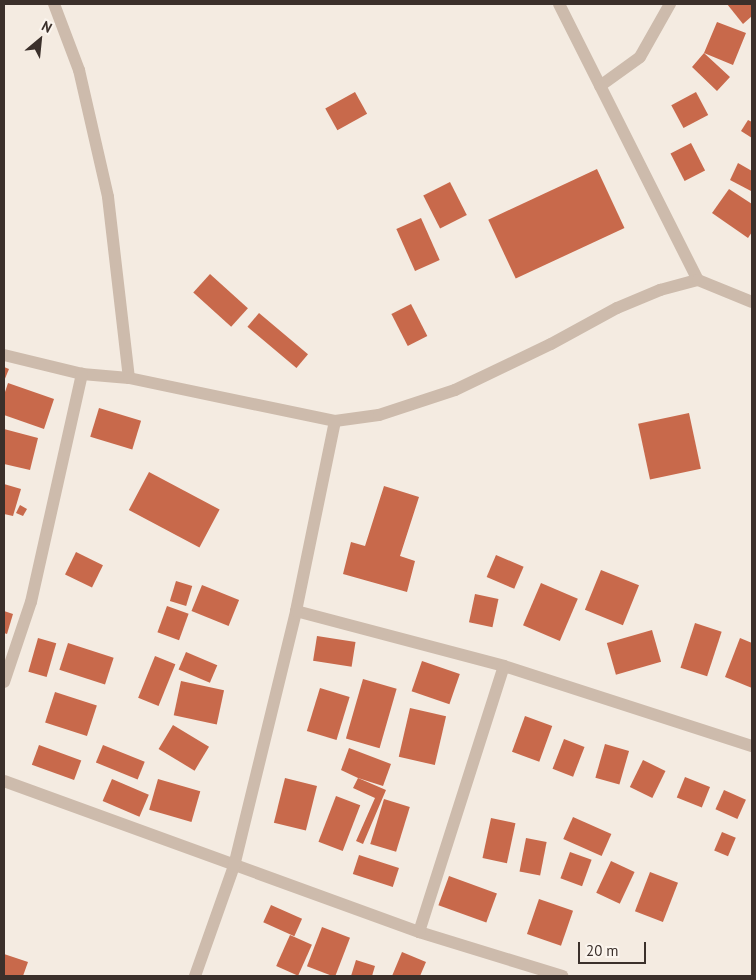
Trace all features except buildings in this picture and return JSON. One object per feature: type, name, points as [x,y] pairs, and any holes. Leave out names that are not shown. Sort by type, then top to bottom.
[{"type":"street","points":[[54,4],[79,70],[108,197],[129,378]]},
{"type":"street","points":[[559,4],[698,280]]},
{"type":"street","points":[[600,86],[640,56],[670,4]]},
{"type":"street","points":[[4,355],[82,374],[129,378],[335,421],[379,416],[454,390],[551,344],[617,308],[660,290],[698,280],[752,302]]},
{"type":"street","points":[[4,682],[31,602],[82,374]]},
{"type":"street","points":[[195,976],[234,866],[296,610],[335,421]]},
{"type":"street","points":[[296,610],[504,666],[752,746]]},
{"type":"street","points":[[419,932],[504,666]]},
{"type":"street","points":[[4,781],[419,932],[562,976]]}]
